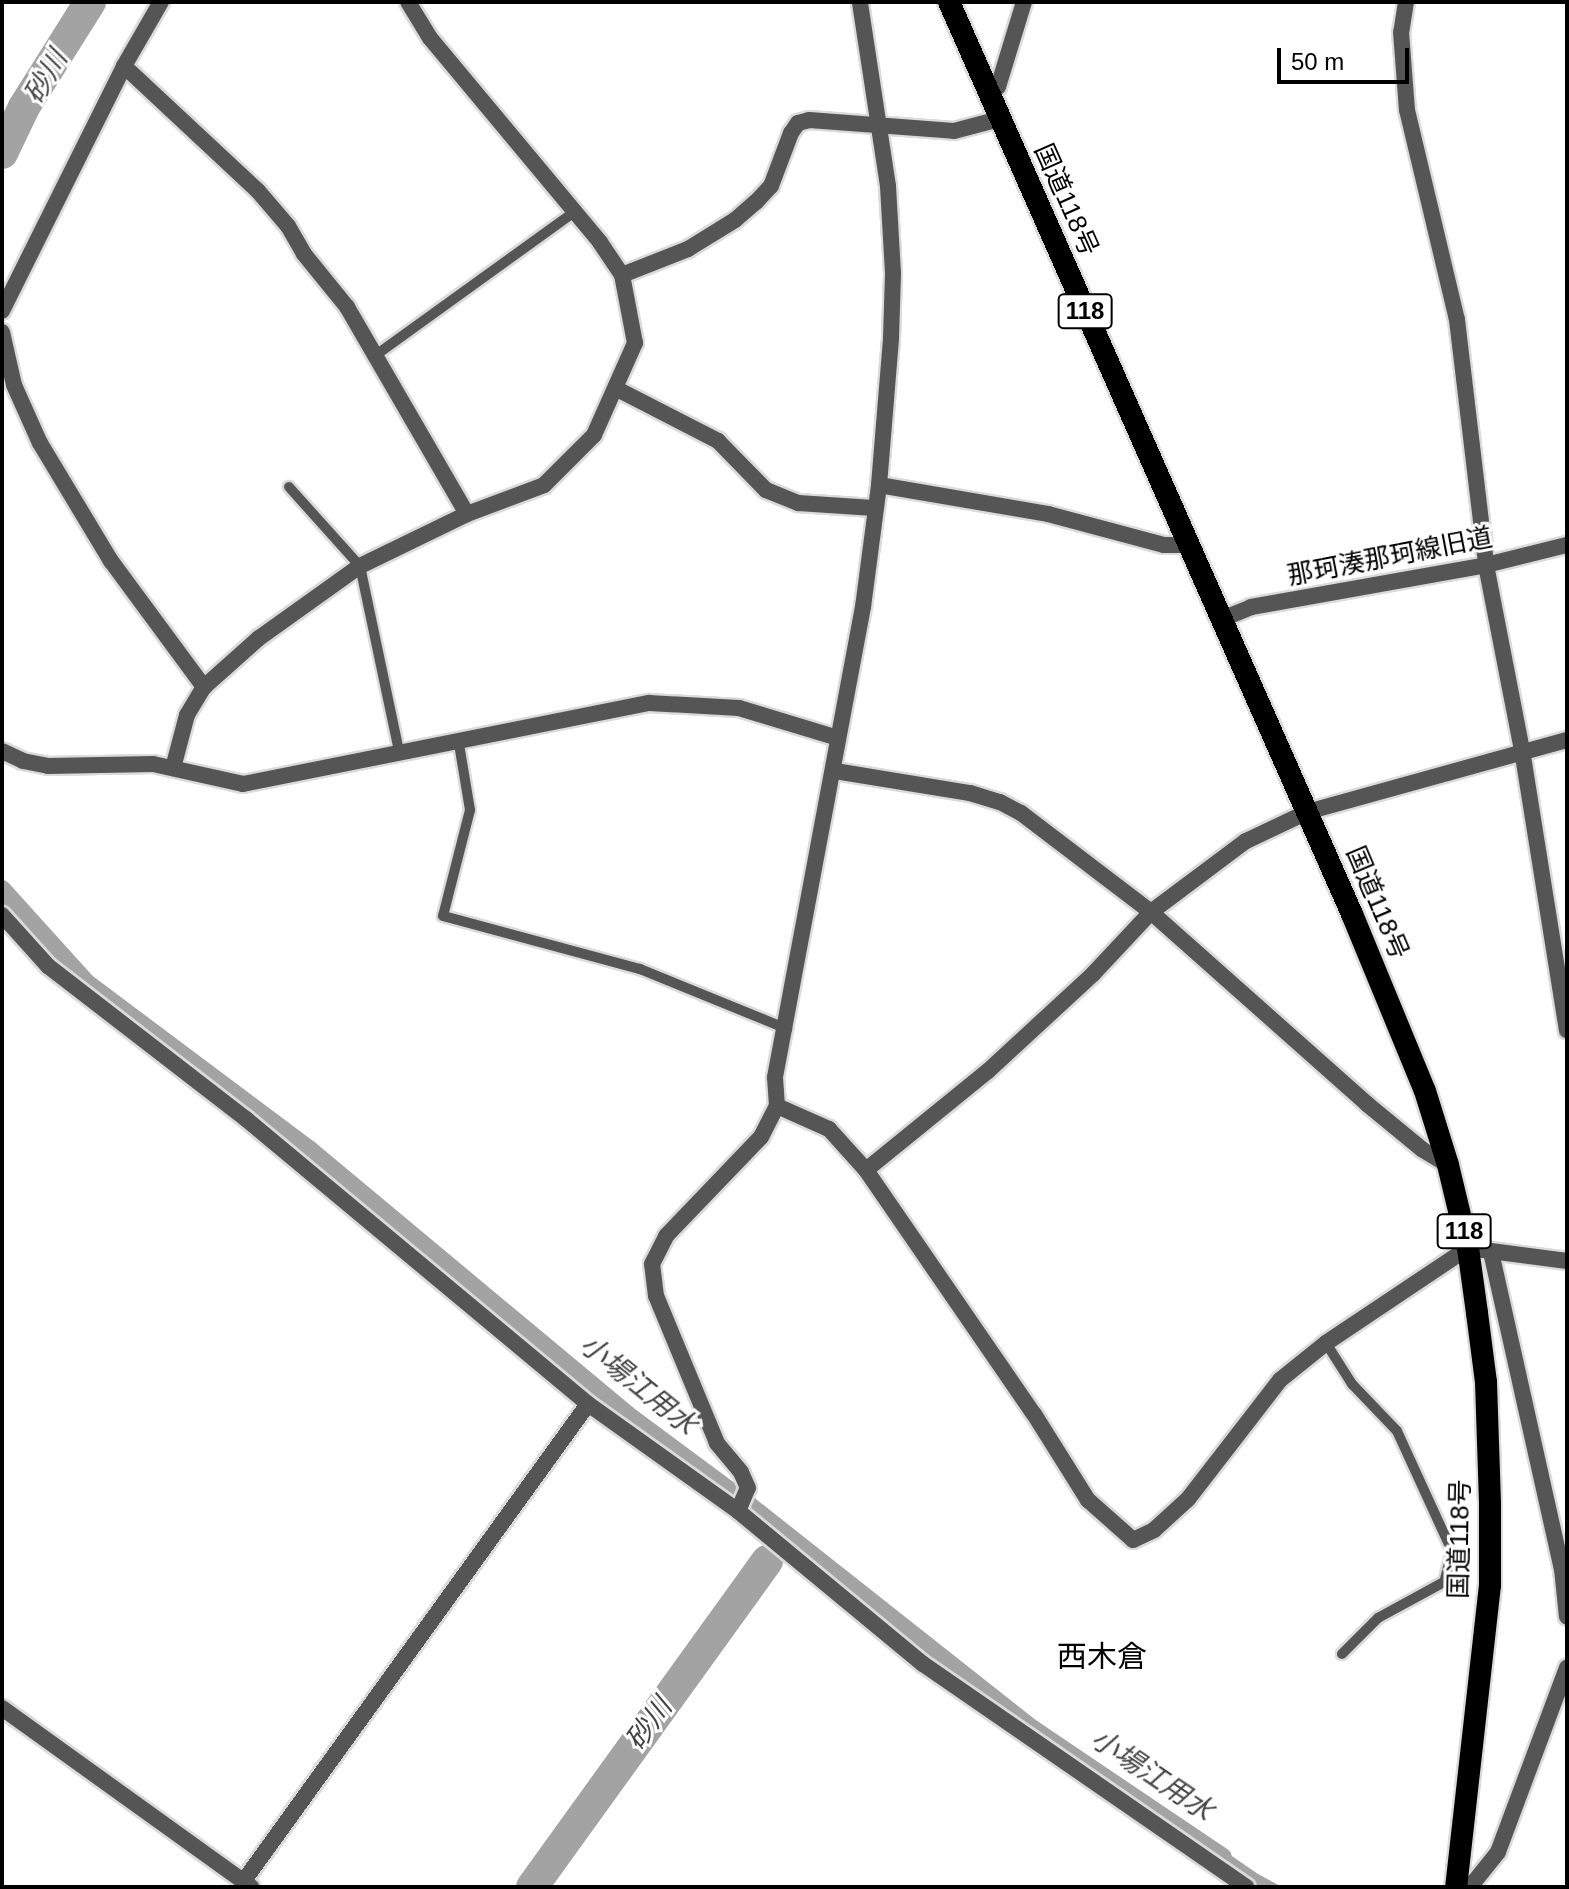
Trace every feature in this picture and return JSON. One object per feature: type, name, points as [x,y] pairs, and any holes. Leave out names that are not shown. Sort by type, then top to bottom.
[{"type":"highway","name":"国道118号","points":[[949,2],[1191,545],[1395,1016],[1425,1091],[1448,1165],[1468,1248],[1486,1382],[1490,1585],[1456,1887]]},
{"type":"street","points":[[2,311],[124,66],[161,2]]},
{"type":"street","points":[[173,768],[187,715],[204,687],[259,638],[360,566],[467,514],[544,485],[594,435],[635,343],[622,275],[576,211],[430,38],[408,2]]},
{"type":"street","points":[[743,1501],[741,1472],[717,1443],[711,1429],[656,1296],[652,1264],[666,1236],[761,1137],[777,1106],[775,1077],[787,1029],[863,607],[879,485],[893,273],[888,186],[860,2]]},
{"type":"street","points":[[989,94],[998,87],[1024,2]]},
{"type":"street","points":[[1406,2],[1401,32],[1407,110],[1457,320],[1486,565],[1522,750],[1567,1030]]},
{"type":"street","points":[[124,66],[258,191],[347,307],[467,514]]},
{"type":"street","points":[[622,275],[688,249],[735,220],[756,202],[771,186],[791,133],[798,123],[809,120],[954,131],[999,119]]},
{"type":"street","points":[[2,332],[14,385],[40,443],[111,561],[204,687]]},
{"type":"street","points":[[617,389],[718,441],[766,490],[798,503],[874,508]]},
{"type":"street","points":[[879,485],[1048,514],[1164,545],[1191,545]]},
{"type":"street","name":"那珂湊那珂線旧道","points":[[1222,619],[1251,607],[1486,565],[1567,545]]},
{"type":"street","points":[[2,751],[23,761],[48,766],[74,768],[127,763],[173,768],[243,784],[459,744],[649,703],[739,708],[838,738]]},
{"type":"street","points":[[866,1170],[988,1071],[1093,974],[1151,912],[1246,841],[1307,812],[1567,740]]},
{"type":"street","points":[[835,771],[970,793],[1000,802],[1021,813],[1151,912],[1367,1104],[1423,1150],[1448,1165]]},
{"type":"street","points":[[2,915],[48,966],[246,1119],[588,1404],[743,1501],[923,1664],[1178,1844],[1246,1887]]},
{"type":"street","points":[[777,1106],[829,1129],[866,1170],[1034,1414],[1088,1500],[1133,1540],[1154,1530],[1188,1499],[1280,1380],[1326,1343],[1468,1248],[1567,1261]]},
{"type":"street","points":[[1491,1252],[1559,1553],[1567,1617]]},
{"type":"street","points":[[2,1708],[247,1884],[588,1404]]},
{"type":"street","points":[[1470,1887],[1498,1852],[1567,1667]]},
{"type":"lane","points":[[376,355],[576,211]]},
{"type":"lane","points":[[289,487],[360,566],[400,755]]},
{"type":"lane","points":[[459,744],[470,810],[443,916],[640,969],[787,1029]]},
{"type":"lane","points":[[1326,1343],[1352,1384],[1397,1431],[1452,1551],[1444,1582],[1378,1618],[1342,1654]]},
{"type":"shaded area","points":[[1207,1839],[1282,1887],[1252,1885],[1201,1849]]},
{"type":"waterway","name":"砂川","points":[[2,153],[24,107],[90,2]]},
{"type":"waterway","name":"小場江用水","points":[[2,889],[87,983],[310,1150],[632,1418],[749,1505],[1033,1729],[1223,1857]]},
{"type":"waterway","name":"砂川","points":[[532,1887],[767,1561]]},
{"type":"district","name":"西木倉","points":[[1102,1657]]}]
